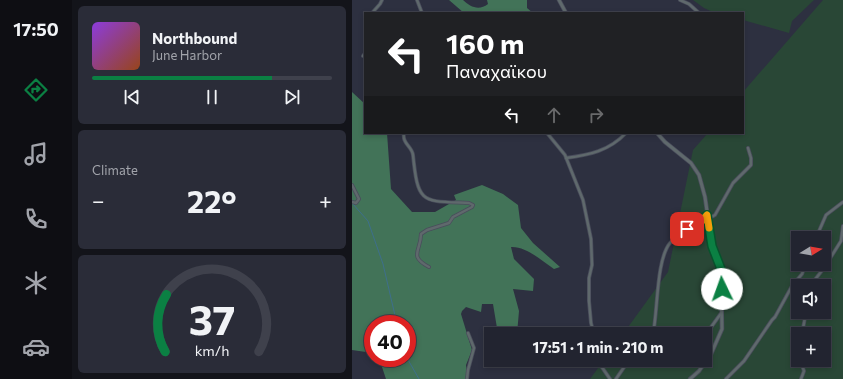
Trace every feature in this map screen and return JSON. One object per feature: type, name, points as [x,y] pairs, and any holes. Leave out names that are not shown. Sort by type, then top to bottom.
[{"type":"street","points":[[373,12],[382,0]]},
{"type":"street","points":[[417,0],[422,12]]},
{"type":"street","points":[[559,0],[565,12]]},
{"type":"street","points":[[680,0],[689,4],[698,12]]},
{"type":"street","points":[[404,134],[405,143],[412,152],[417,186],[422,195],[436,202],[469,202],[473,205],[472,207],[453,217],[449,223],[427,230],[421,234],[421,242],[416,251],[416,255],[421,263],[429,268]]},
{"type":"street","points":[[548,134],[563,151],[582,197],[591,240],[592,265],[588,278],[588,301],[592,327]]},
{"type":"street","points":[[566,158],[602,151],[625,134]]},
{"type":"street","points":[[658,134],[665,142],[689,161],[697,170],[704,188],[712,246],[721,269],[723,325],[711,354],[699,371],[690,379]]},
{"type":"street","points":[[708,219],[715,215],[733,183],[751,166],[752,163],[748,148]]},
{"type":"street","points":[[352,185],[359,200],[353,202]]},
{"type":"street","points":[[819,231],[826,215],[843,202]]},
{"type":"street","points":[[654,327],[661,270],[667,247],[678,234],[698,224],[707,215]]},
{"type":"street","points":[[815,279],[841,241],[843,226]]},
{"type":"street","points":[[726,379],[744,361],[775,317],[792,286],[803,271]]},
{"type":"street","points":[[711,327],[722,311]]},
{"type":"street","points":[[467,379],[474,348],[468,333]]},
{"type":"street","points":[[602,367],[610,379]]},
{"type":"street","points":[[616,379],[624,367]]},
{"type":"street","points":[[801,379],[804,371],[803,367]]},
{"type":"green space","points":[[449,0],[463,0],[469,5],[478,8],[488,4],[487,0],[527,0],[527,8],[532,12],[463,12]]},
{"type":"green space","points":[[693,0],[814,0],[792,21],[789,33],[744,20],[744,12],[713,12]]},
{"type":"green space","points":[[823,0],[843,0],[843,379],[590,379],[599,367],[712,367],[712,327],[628,327],[668,272],[693,150],[707,134],[744,134],[744,91]]},
{"type":"green space","points":[[352,92],[364,103],[364,134],[387,134],[391,189],[412,212],[435,212],[456,200],[454,195],[482,185],[503,194],[518,205],[521,228],[533,243],[560,267],[554,269],[528,251],[517,247],[511,247],[514,259],[534,279],[533,291],[513,289],[519,311],[518,327],[497,327],[493,304],[482,304],[481,312],[466,307],[462,311],[461,314],[472,350],[466,365],[468,379],[386,379],[382,367],[416,367],[416,315],[364,315],[364,352],[352,350]]},
{"type":"waterway","points":[[352,203],[368,221],[383,264],[395,315]]},
{"type":"waterway","points":[[412,367],[419,379]]},
{"type":"slow traffic","points":[[703,220],[707,215],[709,228]]},
{"type":"route","points":[[687,229],[698,224],[707,215],[712,246],[721,269],[722,289]]}]
